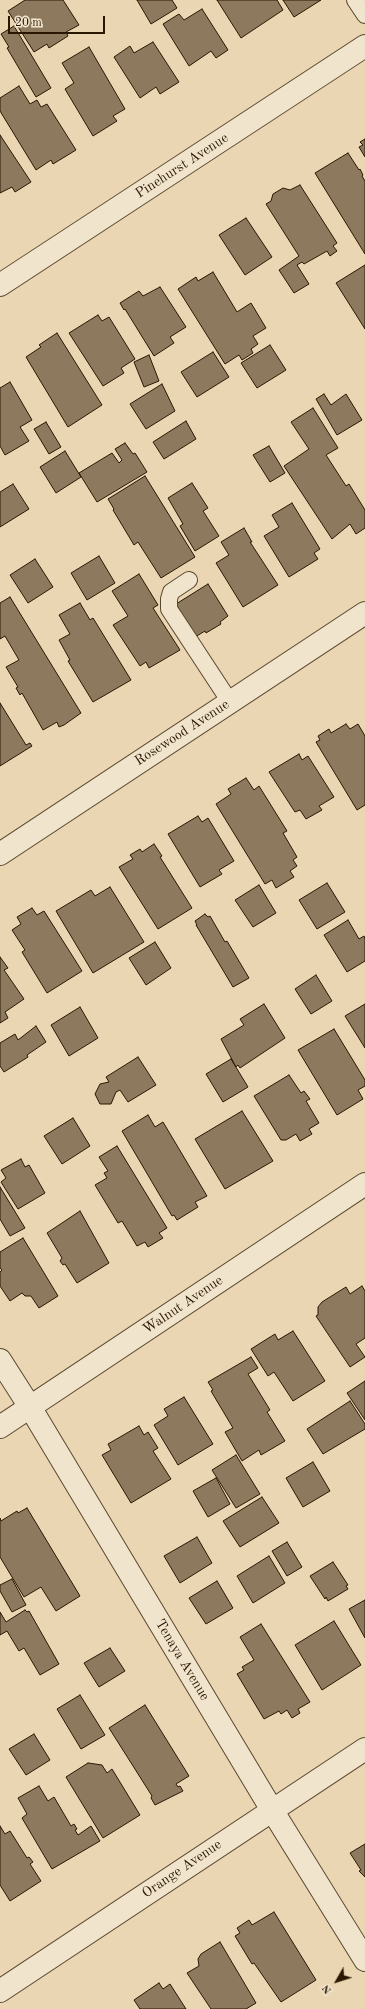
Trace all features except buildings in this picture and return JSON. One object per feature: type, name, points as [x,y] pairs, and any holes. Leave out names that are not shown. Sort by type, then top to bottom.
[{"type":"street","name":"Pinehurst Avenue","points":[[0,285],[365,46]]},
{"type":"street","name":"Rosewood Avenue","points":[[0,854],[365,613]]},
{"type":"street","name":"Walnut Avenue","points":[[0,1427],[365,1184]]},
{"type":"street","name":"Tenaya Avenue","points":[[0,1360],[30,1407],[272,1810],[365,1960]]},
{"type":"street","name":"Orange Avenue","points":[[0,1990],[365,1748]]},
{"type":"lane","points":[[355,0],[365,15]]},
{"type":"lane","points":[[189,580],[172,592],[169,599],[169,609],[230,702]]}]
